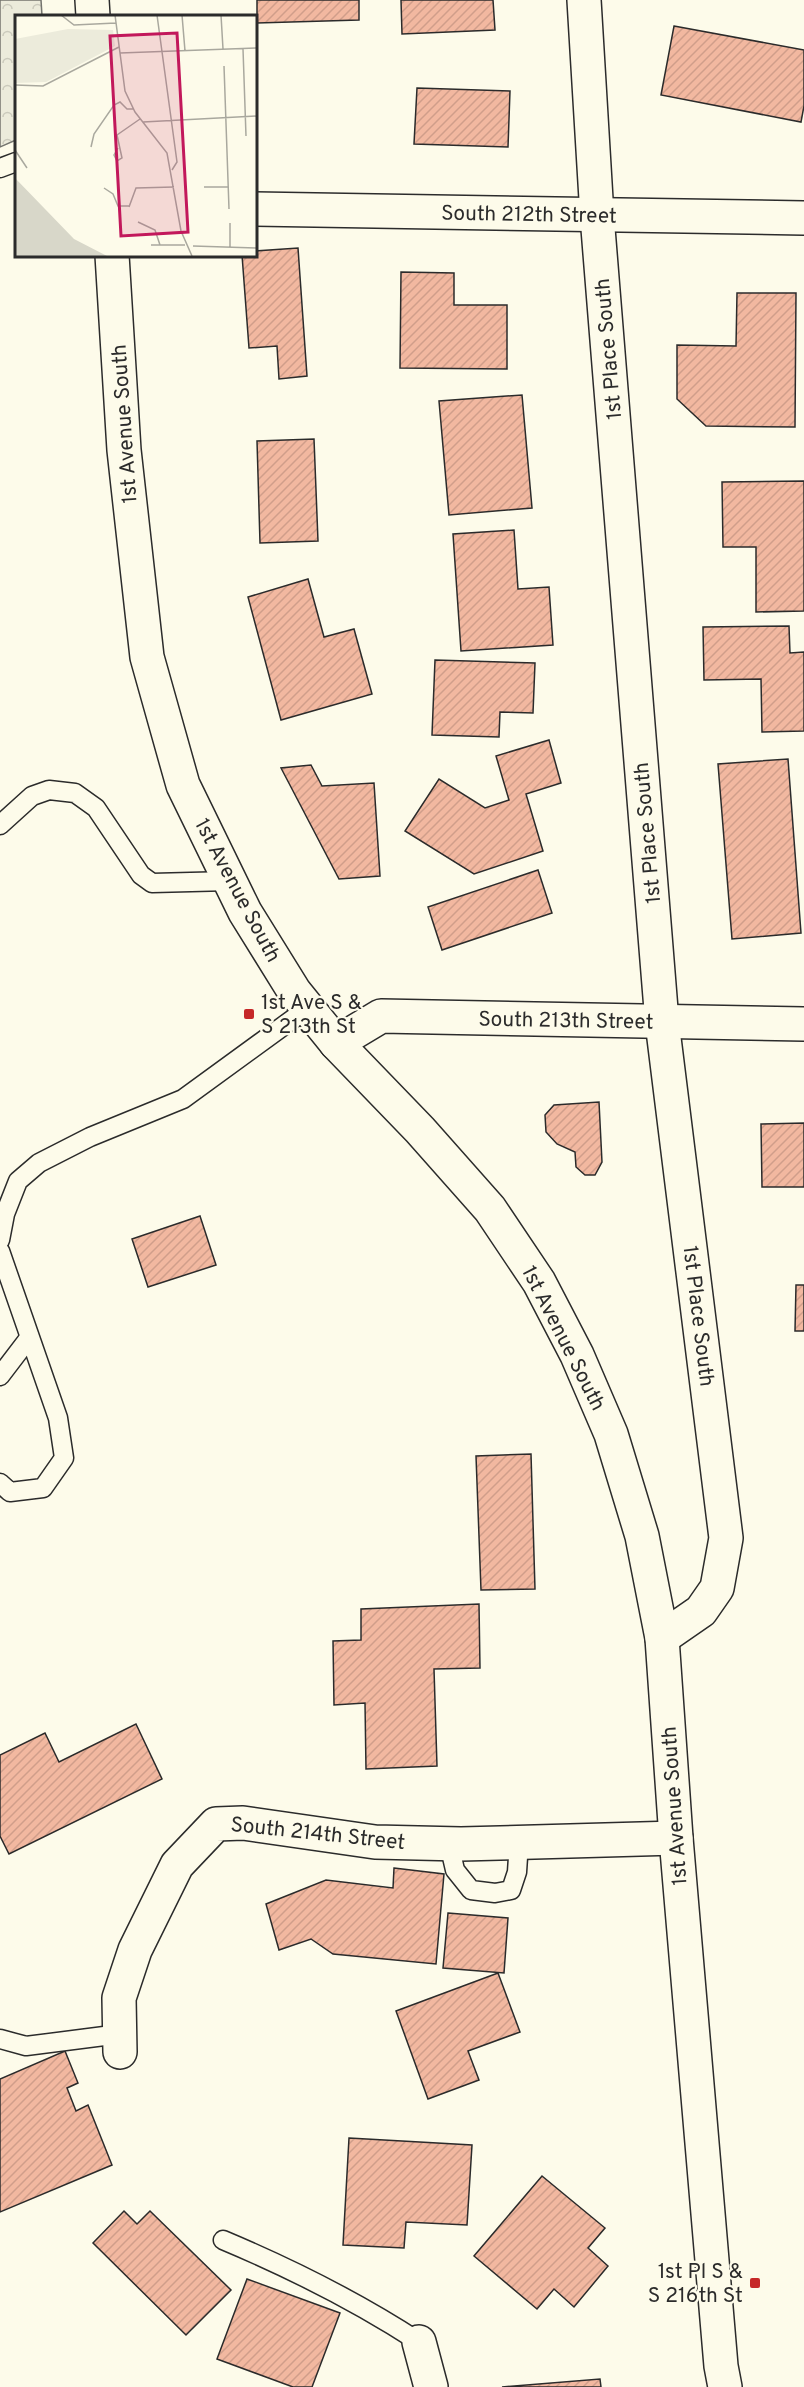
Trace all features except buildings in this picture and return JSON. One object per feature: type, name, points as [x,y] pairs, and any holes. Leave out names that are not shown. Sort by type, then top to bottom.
[{"type":"street","points":[[92,0],[93,15]]},
{"type":"street","name":"1st Place South","points":[[584,0],[597,216],[662,1022],[726,1538],[717,1588],[701,1611],[662,1638]]},
{"type":"street","name":"South 212th Street","points":[[256,209],[804,218]]},
{"type":"street","name":"1st Avenue South","points":[[112,256],[124,450],[147,657],[183,785],[245,912],[308,1008],[336,1043],[420,1130],[490,1209],[539,1282],[577,1355],[611,1434],[642,1536],[662,1638],[676,1838],[720,2354],[725,2387]]},
{"type":"street","name":"South 213th Street","points":[[336,1043],[381,1016],[804,1024]]},
{"type":"street","name":"South 214th Street","points":[[120,2043],[119,1998],[135,1950],[177,1865],[216,1824],[243,1823],[375,1842],[449,1844],[676,1838]]},
{"type":"street","points":[[419,2342],[431,2387]]},
{"type":"lane","points":[[0,168],[15,162]]},
{"type":"lane","points":[[0,825],[32,796],[49,789],[75,793],[96,808],[141,875],[152,883],[230,881]]},
{"type":"lane","points":[[0,1240],[5,1214],[18,1180],[39,1163],[90,1137],[183,1099],[308,1008]]},
{"type":"lane","points":[[0,1251],[58,1418],[64,1458],[43,1488],[10,1492],[0,1483]]},
{"type":"lane","points":[[0,1376],[29,1338]]},
{"type":"lane","points":[[449,1844],[455,1870],[471,1890],[495,1893],[511,1890],[517,1872],[519,1842]]},
{"type":"lane","points":[[0,2039],[26,2046],[120,2043]]},
{"type":"lane","points":[[223,2240],[362,2305],[419,2342]]},
{"type":"green space","points":[[0,0],[41,0],[42,15],[15,15],[15,140],[0,147]]},
{"type":"place","name":"1st Ave S & S 213th St","points":[[249,1014]]},
{"type":"place","name":"1st Pl S & S 216th St","points":[[755,2283]]}]
